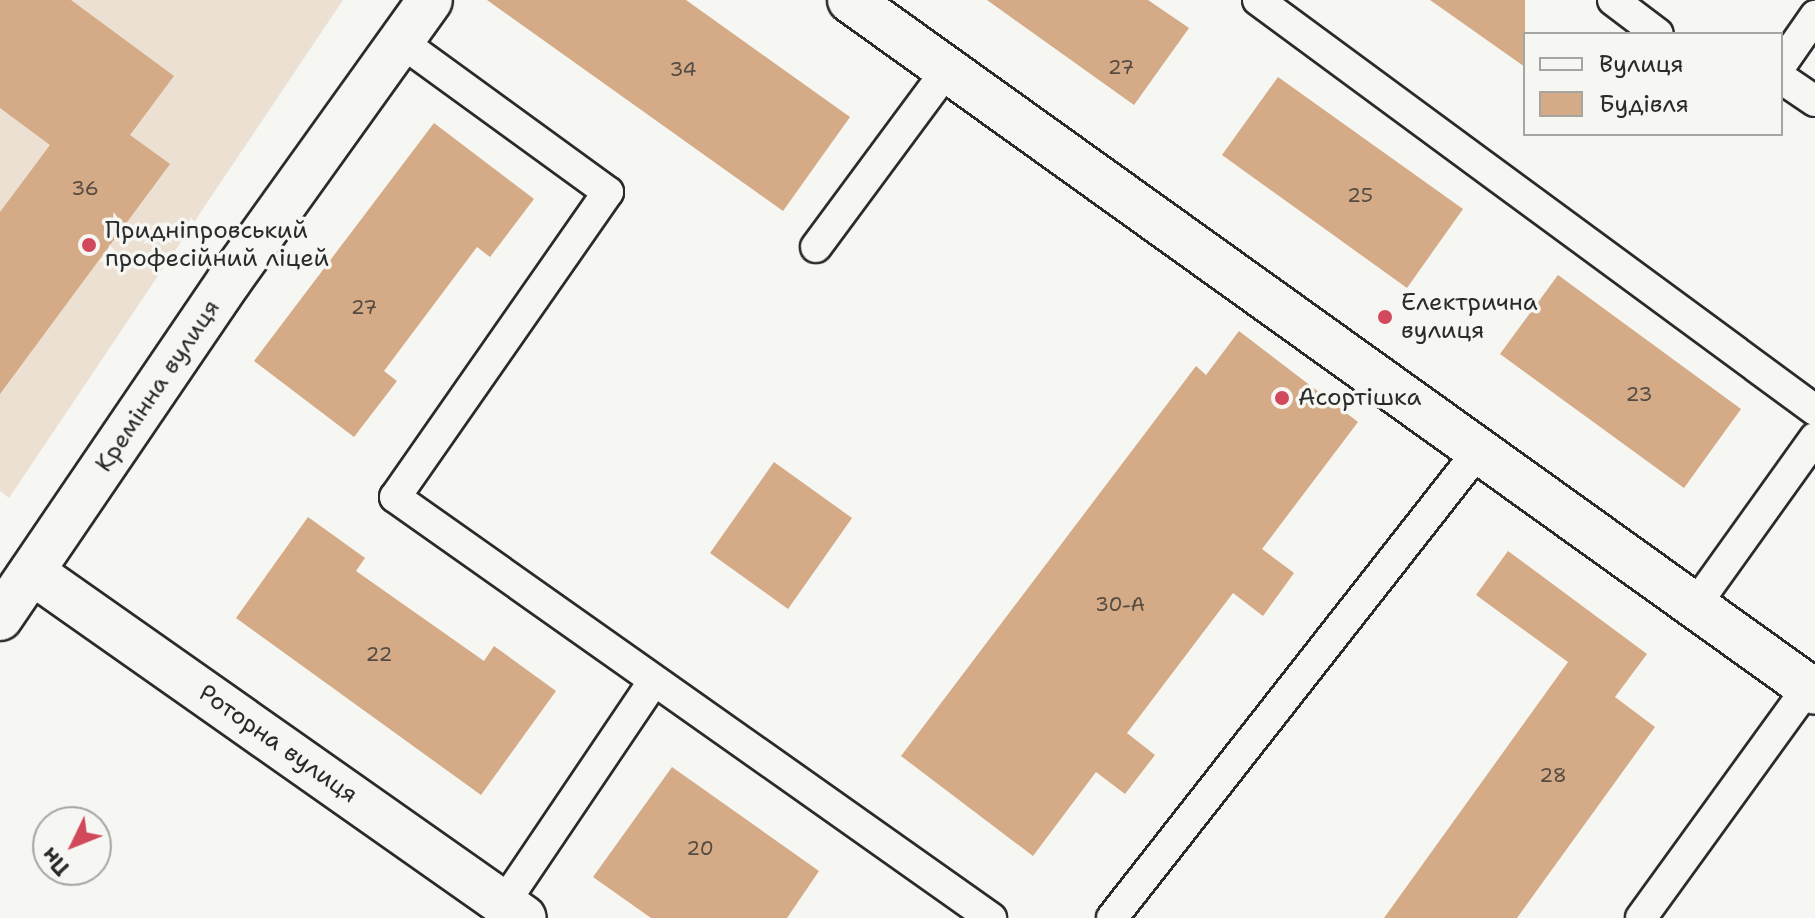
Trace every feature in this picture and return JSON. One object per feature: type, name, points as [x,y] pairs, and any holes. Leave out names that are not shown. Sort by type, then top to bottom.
[{"type":"street","name":"Кремінна вулиця","points":[[0,618],[430,0]]},
{"type":"street","points":[[850,0],[1811,689]]},
{"type":"street","name":"Роторна вулиця","points":[[32,572],[514,911]]},
{"type":"lane","points":[[1258,0],[1815,410]]},
{"type":"lane","points":[[1613,0],[1655,32]]},
{"type":"lane","points":[[1783,62],[1815,16]]},
{"type":"lane","points":[[400,41],[608,192],[395,497],[991,918]]},
{"type":"lane","points":[[816,247],[947,70]]},
{"type":"lane","points":[[1783,79],[1815,101]]},
{"type":"lane","points":[[1696,604],[1815,438]]},
{"type":"lane","points":[[1112,918],[1480,449]]},
{"type":"lane","points":[[514,911],[653,682]]},
{"type":"lane","points":[[1641,918],[1811,689]]},
{"type":"shaded area","name":"Придніпровський професійний ліцей","points":[[0,0],[343,0],[9,498],[0,491]]},
{"type":"building","points":[[0,0],[71,0],[174,76],[130,135],[170,164],[0,394],[0,212],[50,145],[0,108]]},
{"type":"building","points":[[487,0],[686,0],[850,117],[783,211]]},
{"type":"building","points":[[987,0],[1148,0],[1189,28],[1134,105]]},
{"type":"building","points":[[1430,0],[1525,0],[1523,66]]},
{"type":"building","points":[[1278,77],[1463,209],[1407,288],[1222,155]]},
{"type":"building","points":[[434,123],[534,199],[490,257],[477,247],[384,371],[397,381],[354,437],[254,361]]},
{"type":"building","points":[[1558,275],[1741,409],[1684,488],[1500,354]]},
{"type":"building","points":[[1239,331],[1358,422],[1262,549],[1294,573],[1263,616],[1233,593],[1127,733],[1155,755],[1125,794],[1096,772],[1033,856],[901,756],[1196,366],[1206,375]]},
{"type":"building","points":[[774,462],[852,518],[788,609],[710,553]]},
{"type":"building","points":[[308,517],[365,558],[356,571],[484,661],[494,646],[556,691],[481,795],[236,618]]},
{"type":"building","points":[[1508,551],[1647,654],[1615,697],[1655,727],[1517,918],[1384,918],[1568,662],[1476,595]]},
{"type":"building","points":[[672,767],[819,871],[787,918],[651,918],[593,877]]},
{"type":"place","name":"Придніпровський професійний ліцей","points":[[89,245]]},
{"type":"place","name":"Електрична вулиця","points":[[1385,317]]},
{"type":"place","name":"Асортішка","points":[[1282,398]]}]
